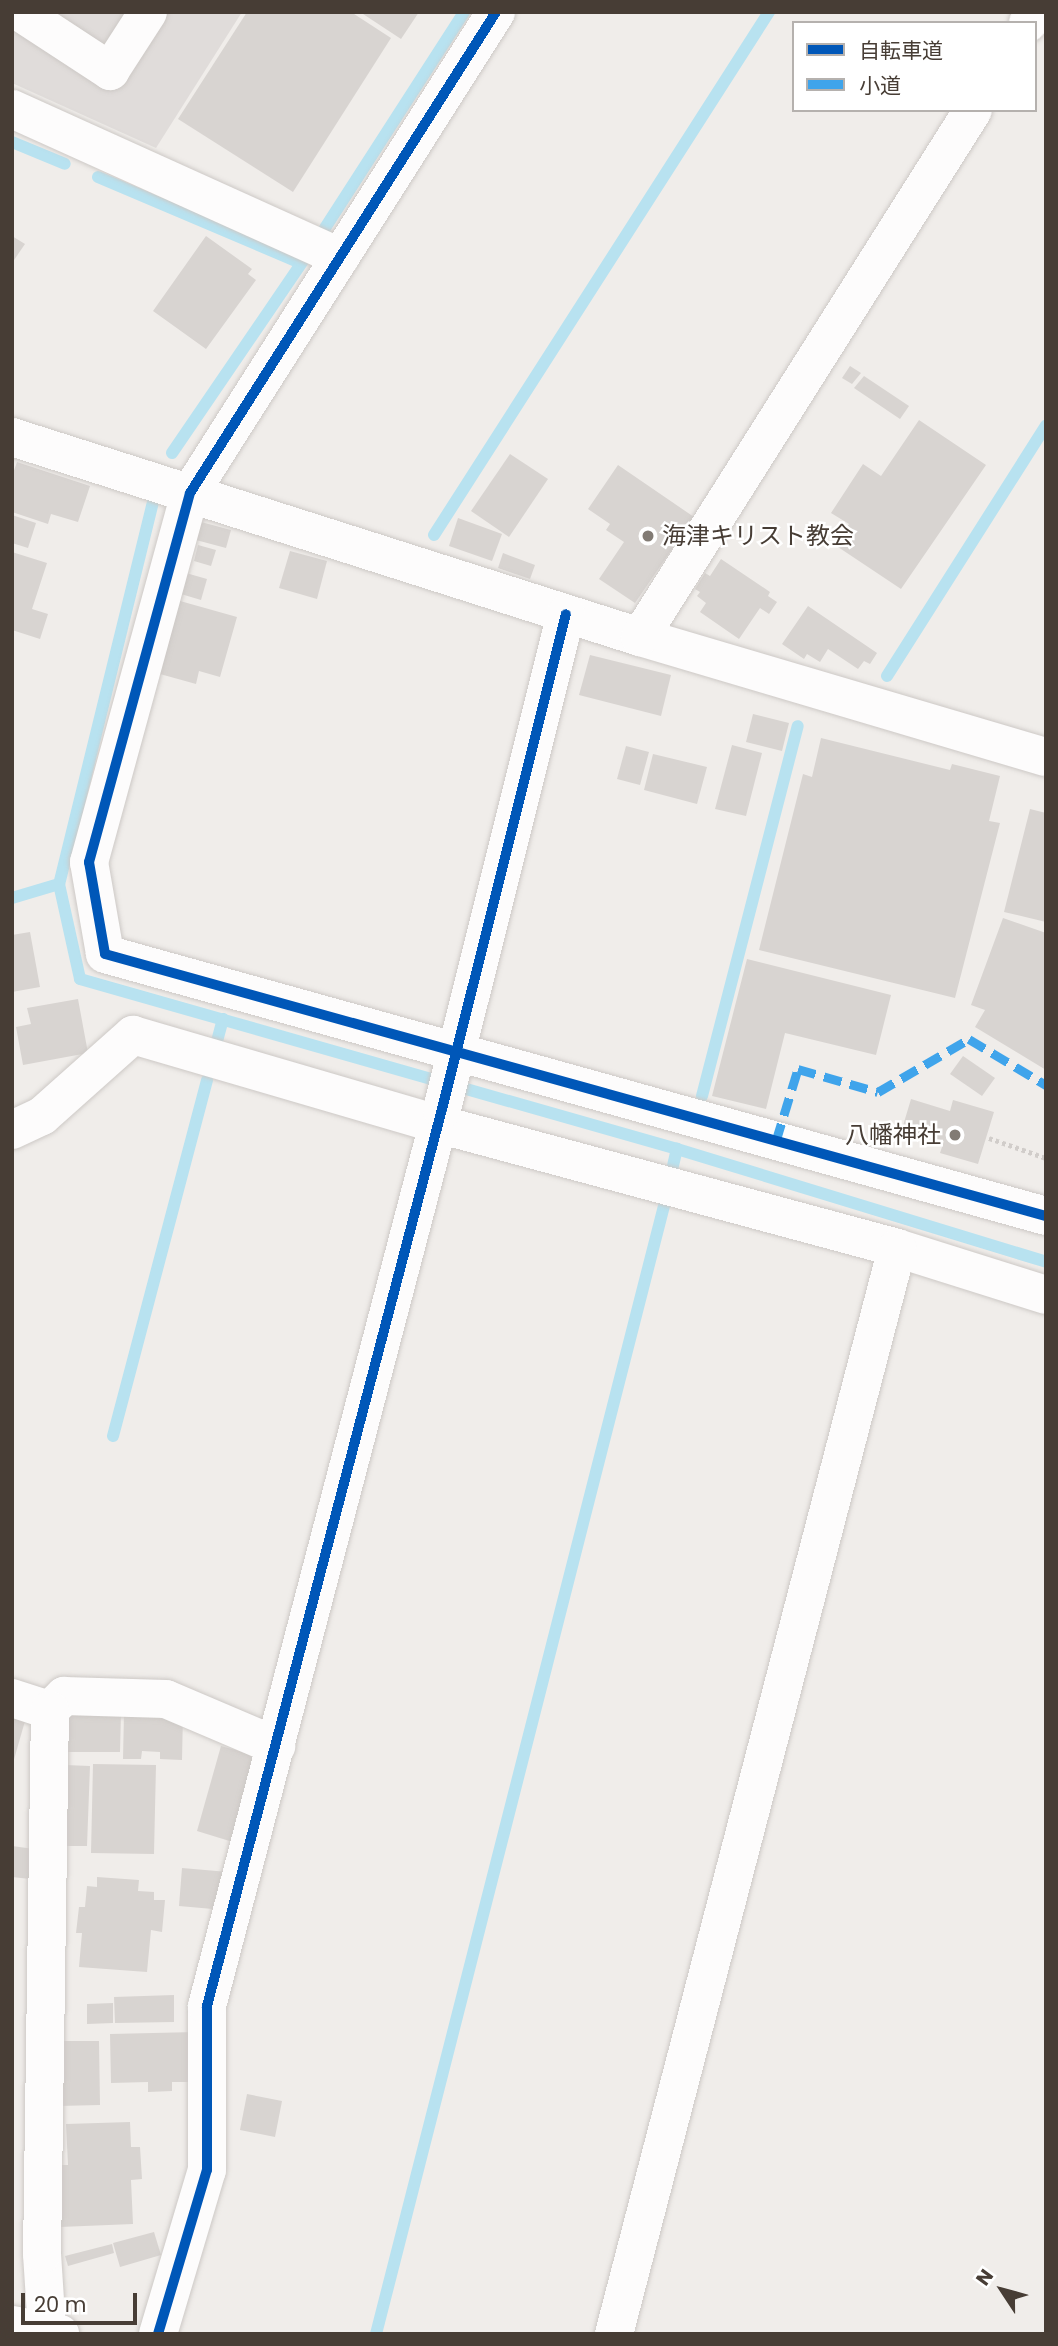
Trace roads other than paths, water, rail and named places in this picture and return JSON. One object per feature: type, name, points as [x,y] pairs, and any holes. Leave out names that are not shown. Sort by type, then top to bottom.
[{"type":"street","points":[[20,12],[110,71],[148,12]]},
{"type":"street","points":[[496,12],[190,493],[89,862],[105,954],[454,1059],[1046,1216]]},
{"type":"street","points":[[12,109],[340,257]]},
{"type":"street","points":[[640,637],[972,112]]},
{"type":"street","points":[[13,440],[190,493],[640,637],[1046,757]]},
{"type":"street","points":[[158,2334],[207,2170],[207,2006],[440,1116],[566,614]]},
{"type":"street","points":[[12,1130],[42,1116],[133,1035],[440,1116],[897,1248],[1046,1295]]},
{"type":"street","points":[[614,2334],[897,1248]]},
{"type":"street","points":[[40,2330],[50,1710],[64,1696],[166,1699],[276,1746]]},
{"type":"street","points":[[12,1698],[50,1710]]},
{"type":"waterway","points":[[325,228],[464,12]]},
{"type":"waterway","points":[[434,535],[769,12]]},
{"type":"waterway","points":[[12,142],[65,164]]},
{"type":"waterway","points":[[98,177],[301,263]]},
{"type":"waterway","points":[[172,453],[307,255]]},
{"type":"waterway","points":[[887,676],[1046,425]]},
{"type":"waterway","points":[[153,502],[59,884],[80,979],[677,1149],[1046,1262]]},
{"type":"waterway","points":[[702,1096],[798,726]]},
{"type":"waterway","points":[[12,898],[59,884]]},
{"type":"waterway","points":[[216,1045],[223,1019]]},
{"type":"waterway","points":[[113,1436],[207,1080]]},
{"type":"waterway","points":[[672,1170],[677,1149]]},
{"type":"waterway","points":[[376,2334],[664,1206]]},
{"type":"place","name":"海津キリスト教会","points":[[648,536]]},
{"type":"place","name":"八幡神社","points":[[955,1135]]}]
